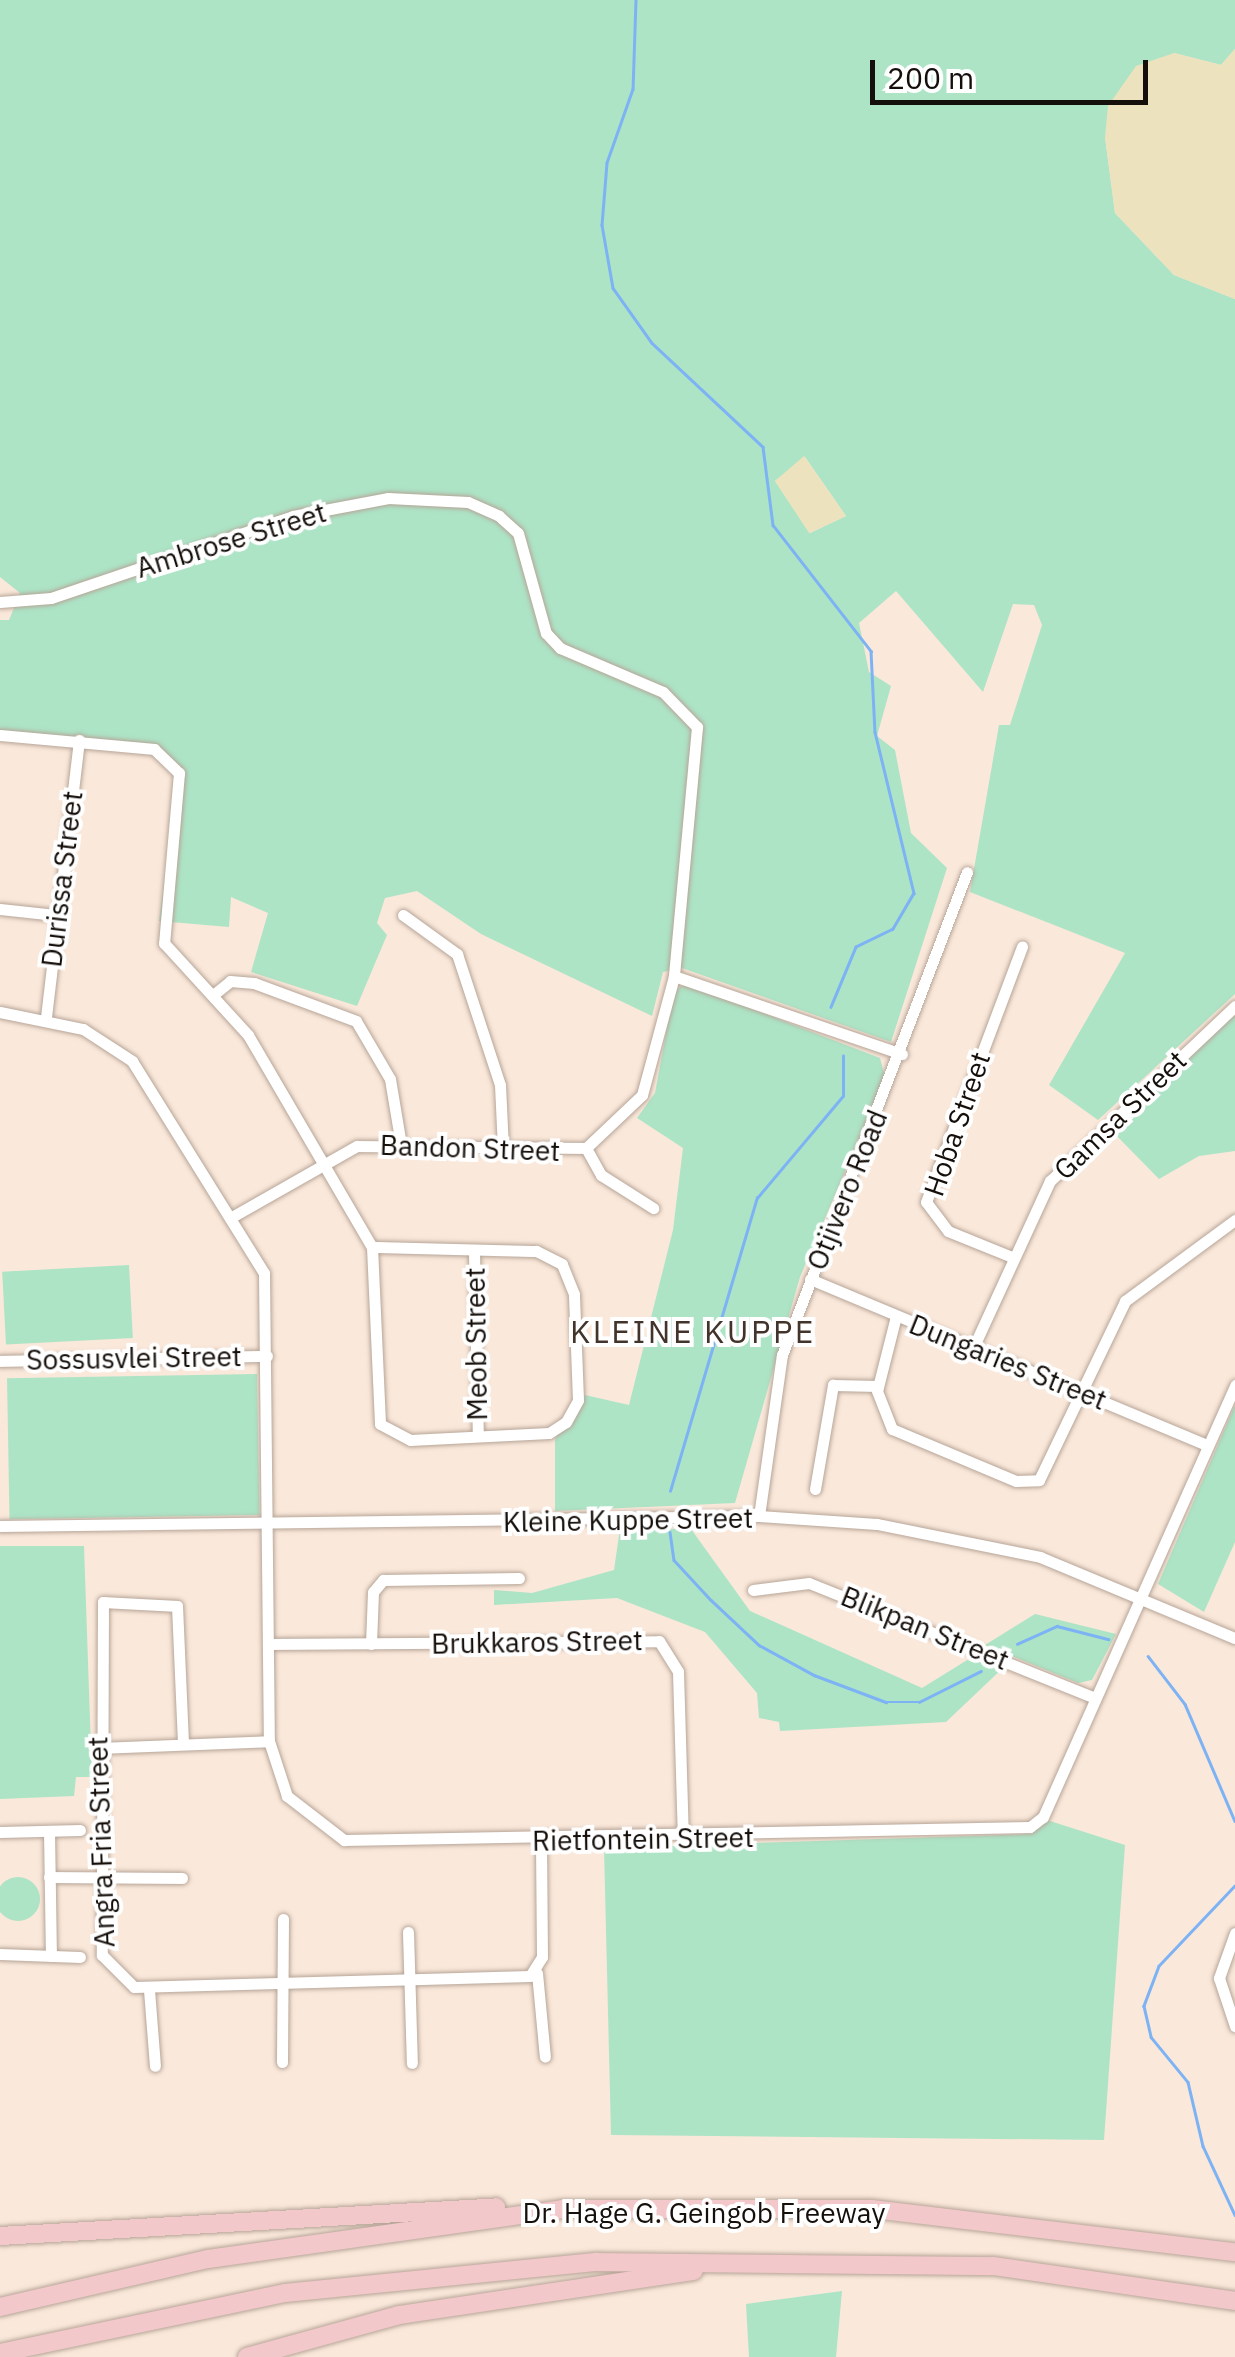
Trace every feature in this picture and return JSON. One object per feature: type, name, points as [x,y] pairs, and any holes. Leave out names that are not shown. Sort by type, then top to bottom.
[{"type":"highway","points":[[0,2236],[562,2209]]},
{"type":"highway","name":"Dr. Hage G. Geingob Freeway","points":[[0,2306],[208,2258],[562,2209],[872,2210],[1235,2252]]},
{"type":"highway","points":[[247,2357],[480,2300],[774,2260]]},
{"type":"highway","name":"Dr. Hage G. Geingob Freeway","points":[[0,2353],[122,2322],[464,2269],[774,2260],[993,2266],[1235,2301]]},
{"type":"street","name":"Ambrose Street","points":[[0,602],[51,598],[294,516],[388,498],[468,502],[499,516],[518,533],[546,633],[560,648],[663,692],[697,727],[674,976]]},
{"type":"street","points":[[0,735],[154,749],[179,773],[159,921],[164,943],[248,1035],[372,1247],[380,1424],[410,1440],[478,1436],[556,1429],[573,1411],[577,1388],[574,1294],[562,1264],[536,1251],[372,1247]]},
{"type":"street","name":"Durissa Street","points":[[46,1017],[79,740]]},
{"type":"street","name":"Otjivero Road","points":[[759,1516],[772,1393],[810,1279],[902,1054],[967,872]]},
{"type":"street","points":[[0,909],[56,915]]},
{"type":"street","points":[[403,914],[457,954],[500,1085],[502,1149]]},
{"type":"street","name":"Hoba Street","points":[[1012,1257],[939,1225],[927,1192],[1022,946]]},
{"type":"street","points":[[674,976],[902,1054]]},
{"type":"street","name":"Bandon Street","points":[[230,1218],[347,1148],[586,1148],[642,1096],[674,976]]},
{"type":"street","points":[[213,994],[230,981],[254,984],[356,1020],[390,1078],[401,1145]]},
{"type":"street","name":"Gamsa Street","points":[[974,1346],[1050,1181],[1235,1006]]},
{"type":"street","name":"Rietfontein Street","points":[[0,1012],[46,1017],[103,1038],[146,1076],[266,1279],[271,1527],[269,1741],[288,1796],[344,1840],[541,1842],[1030,1827],[1042,1817],[1235,1385]]},
{"type":"street","points":[[586,1148],[601,1175],[653,1208]]},
{"type":"street","points":[[896,1316],[878,1386],[892,1429],[1031,1482],[1050,1471],[1136,1288],[1235,1220]]},
{"type":"street","name":"Meob Street","points":[[474,1251],[478,1436]]},
{"type":"street","name":"Dungaries Street","points":[[810,1279],[1206,1444]]},
{"type":"street","name":"Sossusvlei Street","points":[[0,1362],[267,1356]]},
{"type":"street","points":[[815,1488],[833,1385],[878,1386]]},
{"type":"street","name":"Kleine Kuppe Street","points":[[0,1526],[271,1527],[759,1516],[963,1536],[1142,1598],[1235,1638]]},
{"type":"street","points":[[372,1644],[373,1592],[383,1580],[519,1578]]},
{"type":"street","name":"Blikpan Street","points":[[753,1590],[810,1583],[1093,1697]]},
{"type":"street","name":"Angra Fria Street","points":[[149,1990],[122,1982],[105,1962],[98,1876],[97,1612],[114,1598],[165,1600],[184,1618],[183,1743]]},
{"type":"street","name":"Brukkaros Street","points":[[270,1644],[659,1641],[678,1672],[683,1838]]},
{"type":"street","points":[[98,1748],[269,1741]]},
{"type":"street","points":[[49,1830],[51,1956]]},
{"type":"street","points":[[0,1832],[80,1830]]},
{"type":"street","points":[[541,1842],[538,1973],[544,2057]]},
{"type":"street","points":[[50,1877],[182,1878]]},
{"type":"street","points":[[282,2062],[284,1919]]},
{"type":"street","points":[[408,1932],[412,2063]]},
{"type":"street","points":[[1235,1933],[1219,1978],[1235,2026]]},
{"type":"street","points":[[0,1954],[80,1957]]},
{"type":"street","points":[[155,2066],[149,1990],[538,1973]]},
{"type":"green space","points":[[0,0],[1235,0],[1235,49],[1221,65],[1174,53],[1105,137],[1115,213],[1174,275],[1235,299],[1235,994],[1098,1120],[1049,1085],[1125,953],[970,892],[999,725],[1010,725],[1042,625],[1034,605],[1013,604],[983,692],[896,591],[859,623],[869,672],[891,686],[877,736],[895,750],[911,833],[947,868],[891,1042],[682,968],[663,972],[652,1016],[481,934],[417,891],[385,898],[377,923],[387,935],[357,1006],[251,972],[268,913],[231,897],[229,927],[159,921],[179,773],[153,749],[0,735],[0,620],[9,620],[20,593],[0,577]],"holes":[[[805,457],[846,516],[810,533],[775,481]]]},
{"type":"green space","points":[[687,984],[880,1058],[885,1077],[800,1277],[735,1503],[555,1511],[555,1439],[585,1395],[629,1405],[673,1230],[683,1148],[637,1118],[655,1093],[674,990]]},
{"type":"green space","points":[[1235,1015],[1235,1151],[1199,1156],[1159,1179],[1112,1131]]},
{"type":"green space","points":[[129,1265],[133,1338],[6,1345],[2,1272]]},
{"type":"green space","points":[[257,1374],[259,1515],[9,1519],[7,1378]]},
{"type":"green space","points":[[1235,1405],[1235,1542],[1204,1612],[1158,1584]]},
{"type":"green space","points":[[620,1528],[691,1529],[750,1611],[922,1688],[977,1654],[1005,1666],[946,1722],[780,1731],[779,1722],[759,1718],[757,1693],[705,1632],[617,1598],[494,1605],[494,1590],[532,1593],[614,1570]]},
{"type":"green space","points":[[0,1546],[84,1546],[92,1777],[76,1777],[74,1796],[0,1799]]},
{"type":"green space","points":[[1035,1614],[1116,1634],[1092,1680],[1078,1683],[985,1645]]},
{"type":"green space","points":[[1047,1820],[1125,1845],[1104,2140],[611,2135],[604,1848],[1032,1834]]},
{"type":"green space","points":[[18,1877],[34,1883],[40,1899],[34,1915],[18,1921],[2,1915],[-4,1899],[2,1883]]},
{"type":"green space","points":[[842,2291],[836,2357],[749,2357],[746,2304]]},
{"type":"sand","points":[[1235,49],[1235,299],[1174,275],[1115,213],[1105,137],[1108,106],[1136,66],[1174,53],[1221,65]]},
{"type":"sand","points":[[804,456],[846,516],[809,533],[775,481]]},
{"type":"waterway","points":[[636,0],[633,89],[607,163],[602,225],[613,288],[652,343],[763,447],[773,525],[871,651],[875,732],[914,893],[893,929],[856,947],[831,1007]]},
{"type":"waterway","points":[[670,1491],[757,1198],[843,1096],[843,1056]]},
{"type":"waterway","points":[[670,1532],[674,1560],[711,1600],[759,1645],[814,1675],[886,1702],[919,1702],[981,1671]]},
{"type":"waterway","points":[[1017,1644],[1057,1626],[1108,1639]]},
{"type":"waterway","points":[[1148,1656],[1185,1704],[1235,1821]]},
{"type":"waterway","points":[[1235,1886],[1159,1966],[1144,2006],[1151,2037],[1188,2082],[1203,2146],[1235,2215]]},
{"type":"district","name":"KLEINE KUPPE","points":[[693,1331]]}]
